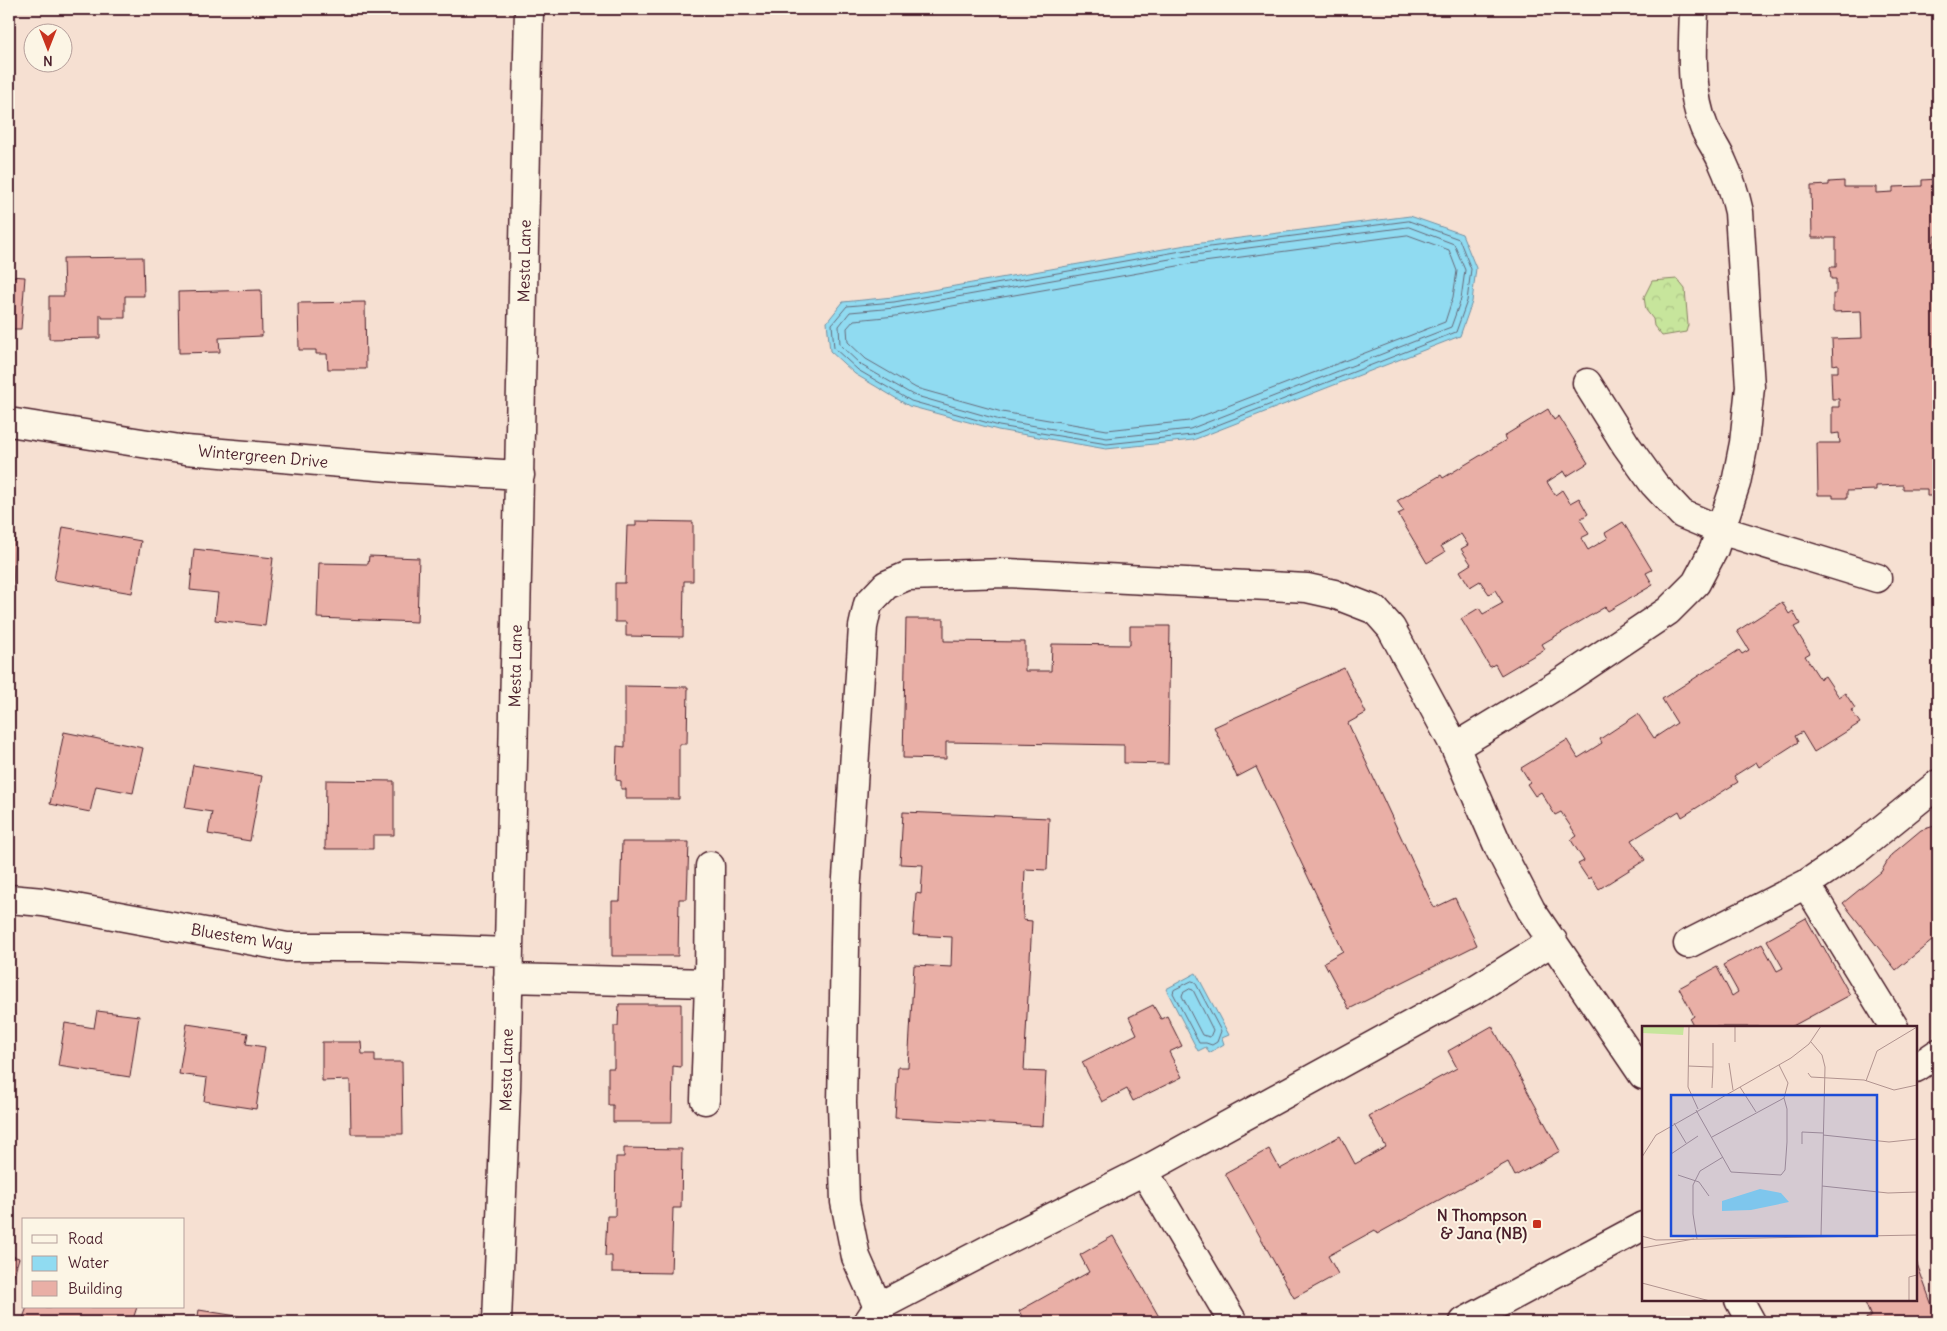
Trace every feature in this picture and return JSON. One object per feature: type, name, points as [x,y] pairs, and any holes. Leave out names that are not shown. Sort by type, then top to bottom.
[{"type":"street","name":"Mesta Lane","points":[[497,1322],[508,965],[530,9]]},
{"type":"street","points":[[1455,748],[1565,680],[1668,611],[1696,583],[1714,549],[1736,483],[1744,443],[1750,387],[1739,212],[1732,184],[1722,160],[1704,127],[1696,98],[1693,50],[1694,9]]},
{"type":"street","points":[[1587,383],[1626,445],[1654,484],[1682,514],[1720,530],[1877,578]]},
{"type":"street","name":"Wintergreen Drive","points":[[9,422],[186,450],[401,468],[520,475]]},
{"type":"street","points":[[1553,941],[1476,989],[1144,1171],[997,1244],[873,1315],[856,1257],[845,1202],[842,1102],[846,894],[863,627],[868,604],[886,585],[907,576],[1007,573],[1307,588],[1334,594],[1375,610],[1391,628],[1455,748],[1499,848],[1531,910],[1553,941],[1642,1074]]},
{"type":"street","points":[[1688,944],[1806,884],[1859,848],[1938,784]]},
{"type":"street","points":[[705,1100],[710,866]]},
{"type":"street","points":[[1806,884],[1893,1026]]},
{"type":"street","name":"Bluestem Way","points":[[9,899],[43,902],[287,947],[370,947],[508,965],[709,983]]},
{"type":"street","points":[[1144,1171],[1233,1322]]},
{"type":"street","points":[[1464,1322],[1642,1227]]},
{"type":"street","points":[[1740,1301],[1750,1322]]},
{"type":"green space","points":[[1677,279],[1685,289],[1688,325],[1686,332],[1662,336],[1654,326],[1653,319],[1646,310],[1644,297],[1652,281]]},
{"type":"water","points":[[1410,216],[1462,234],[1476,268],[1472,302],[1460,336],[1193,440],[1106,449],[998,430],[909,406],[855,374],[830,351],[827,322],[843,302],[893,297],[1186,245]]},
{"type":"water","points":[[1196,973],[1229,1035],[1222,1038],[1224,1044],[1209,1053],[1206,1047],[1198,1051],[1166,989]]},
{"type":"building","points":[[1938,179],[1938,236],[1934,236],[1935,291],[1938,291],[1938,496],[1927,496],[1927,489],[1903,489],[1903,485],[1876,486],[1876,490],[1847,491],[1847,498],[1833,498],[1833,495],[1818,495],[1817,443],[1840,443],[1839,433],[1832,434],[1832,407],[1839,407],[1839,399],[1832,399],[1831,372],[1838,372],[1838,364],[1833,365],[1832,339],[1862,338],[1861,311],[1833,312],[1833,294],[1836,294],[1836,279],[1831,279],[1830,267],[1836,267],[1836,238],[1812,238],[1811,186],[1829,185],[1829,182],[1844,181],[1844,187],[1876,187],[1876,193],[1893,192],[1893,187],[1922,186],[1922,180]]},
{"type":"building","points":[[143,257],[144,296],[125,296],[125,318],[102,318],[102,315],[100,315],[100,338],[49,339],[49,296],[64,296],[63,258]]},
{"type":"building","points":[[9,276],[25,277],[21,329],[9,329]]},
{"type":"building","points":[[261,290],[262,336],[219,338],[220,352],[179,353],[178,292]]},
{"type":"building","points":[[365,302],[366,369],[328,369],[327,354],[316,354],[316,350],[299,350],[298,303]]},
{"type":"building","points":[[1548,409],[1554,420],[1559,416],[1588,463],[1567,476],[1564,471],[1547,482],[1555,495],[1562,490],[1570,503],[1579,498],[1588,514],[1580,519],[1589,534],[1581,538],[1588,550],[1608,538],[1605,533],[1623,522],[1652,570],[1646,573],[1653,585],[1608,611],[1605,607],[1542,644],[1545,649],[1501,675],[1495,664],[1490,667],[1461,619],[1479,608],[1483,614],[1503,603],[1495,590],[1489,594],[1480,581],[1470,587],[1460,571],[1471,564],[1461,549],[1468,545],[1461,534],[1441,546],[1445,552],[1427,563],[1398,514],[1404,511],[1397,501],[1441,475],[1443,478],[1506,440],[1504,436]]},
{"type":"building","points":[[636,521],[693,522],[693,581],[684,581],[683,637],[626,636],[626,622],[615,622],[615,583],[625,583],[627,526],[636,526]]},
{"type":"building","points":[[63,527],[141,541],[132,593],[54,580]]},
{"type":"building","points":[[9,535],[15,535],[13,592],[9,592]]},
{"type":"building","points":[[194,549],[273,558],[265,626],[215,620],[218,593],[190,590]]},
{"type":"building","points":[[369,556],[419,558],[417,622],[317,618],[319,563],[368,564]]},
{"type":"building","points":[[1782,602],[1789,614],[1793,611],[1800,624],[1794,627],[1810,653],[1805,656],[1820,679],[1825,676],[1839,697],[1845,693],[1855,708],[1851,710],[1860,723],[1814,752],[1802,732],[1795,736],[1798,742],[1759,767],[1756,762],[1734,776],[1738,782],[1682,817],[1679,811],[1632,840],[1645,860],[1599,889],[1591,877],[1588,879],[1578,864],[1584,861],[1571,840],[1577,836],[1561,812],[1555,815],[1541,792],[1535,796],[1527,784],[1530,782],[1521,768],[1567,740],[1578,758],[1602,743],[1600,739],[1638,714],[1654,738],[1677,723],[1662,699],[1739,650],[1742,654],[1749,650],[1737,631]]},
{"type":"building","points":[[906,619],[944,619],[944,641],[1025,642],[1025,671],[1051,671],[1052,644],[1130,645],[1130,626],[1170,626],[1168,764],[1124,763],[1124,745],[946,742],[946,759],[903,758]]},
{"type":"building","points":[[1344,668],[1366,713],[1348,723],[1434,908],[1455,898],[1477,945],[1349,1009],[1324,962],[1343,951],[1256,767],[1237,777],[1214,727]]},
{"type":"building","points":[[625,686],[688,687],[687,744],[679,744],[679,799],[626,799],[626,789],[621,789],[621,781],[616,780],[617,746],[625,747]]},
{"type":"building","points":[[64,732],[143,748],[133,793],[96,786],[90,812],[50,804]]},
{"type":"building","points":[[193,765],[262,776],[250,841],[208,834],[212,812],[185,808]]},
{"type":"building","points":[[326,780],[394,781],[394,835],[373,835],[373,849],[325,849]]},
{"type":"building","points":[[903,812],[1049,818],[1047,870],[1025,869],[1023,920],[1032,921],[1024,1071],[1046,1072],[1043,1126],[895,1118],[898,1067],[908,1067],[914,965],[951,967],[952,937],[913,935],[916,893],[921,894],[923,865],[900,864]]},
{"type":"building","points":[[1938,825],[1938,936],[1896,970],[1843,903],[1881,872],[1891,855],[1921,830]]},
{"type":"building","points":[[622,842],[689,842],[687,899],[679,899],[678,956],[612,956],[612,901],[620,901]]},
{"type":"building","points":[[1806,918],[1850,995],[1793,1026],[1694,1026],[1690,1019],[1694,1016],[1679,988],[1717,967],[1732,996],[1738,992],[1723,965],[1762,944],[1777,971],[1783,968],[1767,940]]},
{"type":"building","points":[[619,1004],[681,1004],[681,1067],[673,1066],[672,1122],[613,1122],[613,1105],[608,1105],[608,1068],[614,1068],[614,1026],[618,1026]]},
{"type":"building","points":[[1153,1005],[1161,1019],[1167,1016],[1182,1046],[1169,1052],[1182,1077],[1133,1101],[1127,1089],[1102,1102],[1082,1062],[1137,1034],[1129,1017]]},
{"type":"building","points":[[97,1011],[139,1016],[130,1077],[58,1066],[65,1023],[94,1028]]},
{"type":"building","points":[[187,1024],[248,1033],[246,1044],[265,1047],[256,1109],[204,1101],[207,1078],[179,1074]]},
{"type":"building","points":[[1492,1026],[1560,1151],[1515,1176],[1508,1162],[1377,1234],[1375,1230],[1328,1256],[1338,1274],[1294,1298],[1225,1173],[1269,1149],[1280,1169],[1340,1136],[1355,1164],[1386,1147],[1369,1116],[1457,1068],[1448,1051]]},
{"type":"building","points":[[322,1042],[361,1042],[362,1054],[375,1054],[375,1062],[402,1062],[403,1134],[351,1134],[350,1080],[322,1081]]},
{"type":"building","points":[[624,1148],[682,1149],[681,1208],[673,1208],[671,1273],[612,1272],[612,1256],[605,1256],[607,1216],[615,1216],[616,1157],[624,1157]]},
{"type":"building","points":[[1113,1236],[1162,1322],[1025,1322],[1019,1311],[1089,1272],[1080,1255]]},
{"type":"building","points":[[9,1255],[19,1258],[9,1291]]},
{"type":"building","points":[[1917,1264],[1938,1322],[1868,1322],[1866,1318],[1871,1317],[1864,1301],[1917,1301]]},
{"type":"building","points":[[27,1308],[137,1308],[132,1322],[22,1321]]},
{"type":"building","points":[[199,1310],[262,1320],[261,1322],[197,1322]]},
{"type":"place","name":"N Thompson & Jana (NB)","points":[[1537,1224]]}]
